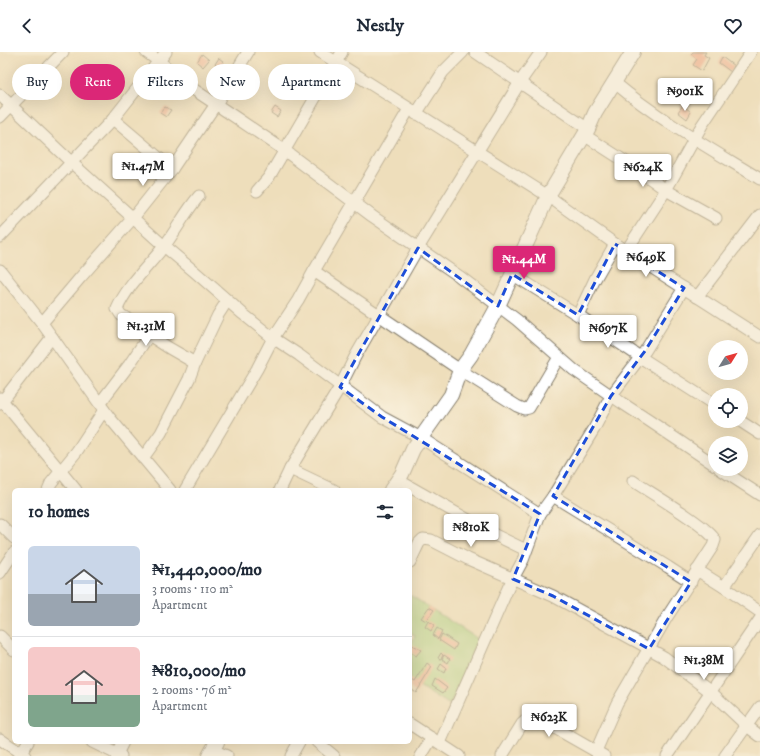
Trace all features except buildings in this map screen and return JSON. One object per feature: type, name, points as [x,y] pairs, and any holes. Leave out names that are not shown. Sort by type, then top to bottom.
[{"type":"main road","points":[[395,485],[413,450],[451,395],[460,370],[471,355],[498,306],[548,196],[586,132],[595,113],[615,83],[632,52]]},
{"type":"street","points":[[0,117],[63,52]]},
{"type":"street","points":[[146,52],[193,89],[284,150],[354,202],[459,276],[498,306],[574,370],[708,460]]},
{"type":"street","points":[[0,237],[72,163],[112,119],[160,62],[166,52]]},
{"type":"street","points":[[42,323],[133,218],[172,169],[216,104],[248,52]]},
{"type":"street","points":[[320,52],[339,57],[412,112],[548,196],[615,244],[760,337]]},
{"type":"street","points":[[186,488],[257,369],[273,338],[298,300],[354,202],[412,112],[443,72],[463,52]]},
{"type":"street","points":[[475,52],[520,82],[666,190],[716,218]]},
{"type":"street","points":[[281,488],[290,469],[340,386],[355,357],[418,248],[476,152],[520,82],[541,52]]},
{"type":"street","points":[[626,251],[666,190],[695,139],[751,52]]},
{"type":"street","points":[[257,191],[269,177],[339,57]]},
{"type":"street","points":[[615,83],[635,100],[760,179]]},
{"type":"street","points":[[0,95],[72,163],[164,246],[273,338],[299,355],[382,417],[421,438],[540,514]]},
{"type":"street","points":[[112,119],[172,169]]},
{"type":"street","points":[[195,363],[148,335],[130,320],[121,315],[117,309],[121,300],[164,246],[191,205],[199,196]]},
{"type":"street","points":[[697,297],[760,215]]},
{"type":"street","points":[[578,315],[595,279],[615,244]]},
{"type":"street","points":[[0,270],[42,323],[102,407],[168,488]]},
{"type":"street","points":[[314,271],[460,370],[524,409],[529,408],[559,357]]},
{"type":"street","points":[[512,274],[578,315],[708,401]]},
{"type":"street","points":[[421,756],[436,741],[523,560],[540,514],[594,429],[611,396],[640,357],[684,288]]},
{"type":"street","points":[[143,458],[161,433],[189,379],[218,315],[227,300]]},
{"type":"street","points":[[49,488],[77,452],[102,407],[148,335]]},
{"type":"street","points":[[52,337],[1,401],[74,488]]},
{"type":"street","points":[[748,426],[760,434]]},
{"type":"street","points":[[290,469],[330,488]]},
{"type":"street","points":[[731,476],[760,495]]},
{"type":"street","points":[[502,756],[522,724],[530,717],[538,718],[600,754],[617,703],[667,617],[713,546],[715,540],[713,537],[693,521],[633,481]]},
{"type":"street","points":[[412,494],[526,550]]},
{"type":"street","points":[[552,496],[691,582]]},
{"type":"street","points":[[0,524],[12,536]]},
{"type":"street","points":[[724,587],[760,534]]},
{"type":"street","points":[[412,558],[419,543],[423,539],[431,540],[468,559],[553,596],[604,623],[675,665],[711,692],[747,726],[760,736]]},
{"type":"street","points":[[0,573],[12,555]]},
{"type":"street","points":[[697,570],[760,612]]},
{"type":"street","points":[[672,754],[760,619]]},
{"type":"street","points":[[0,636],[12,648]]},
{"type":"street","points":[[725,756],[760,707]]},
{"type":"street","points":[[412,725],[459,756]]},
{"type":"street","points":[[0,739],[21,755],[27,744]]},
{"type":"street","points":[[96,744],[118,756],[122,744]]},
{"type":"street","points":[[291,756],[298,744]]},
{"type":"street","points":[[319,744],[334,756]]},
{"type":"street","points":[[213,749],[227,756]]},
{"type":"highlighted area","points":[[615,244],[684,288],[645,351],[611,396],[553,496],[691,582],[649,649],[553,596],[513,579],[540,514],[382,417],[340,387],[418,248],[498,306],[512,274],[578,315]]},
{"type":"green space","points":[[412,596],[478,639],[450,706],[412,681],[412,641],[415,636],[412,634]]}]
